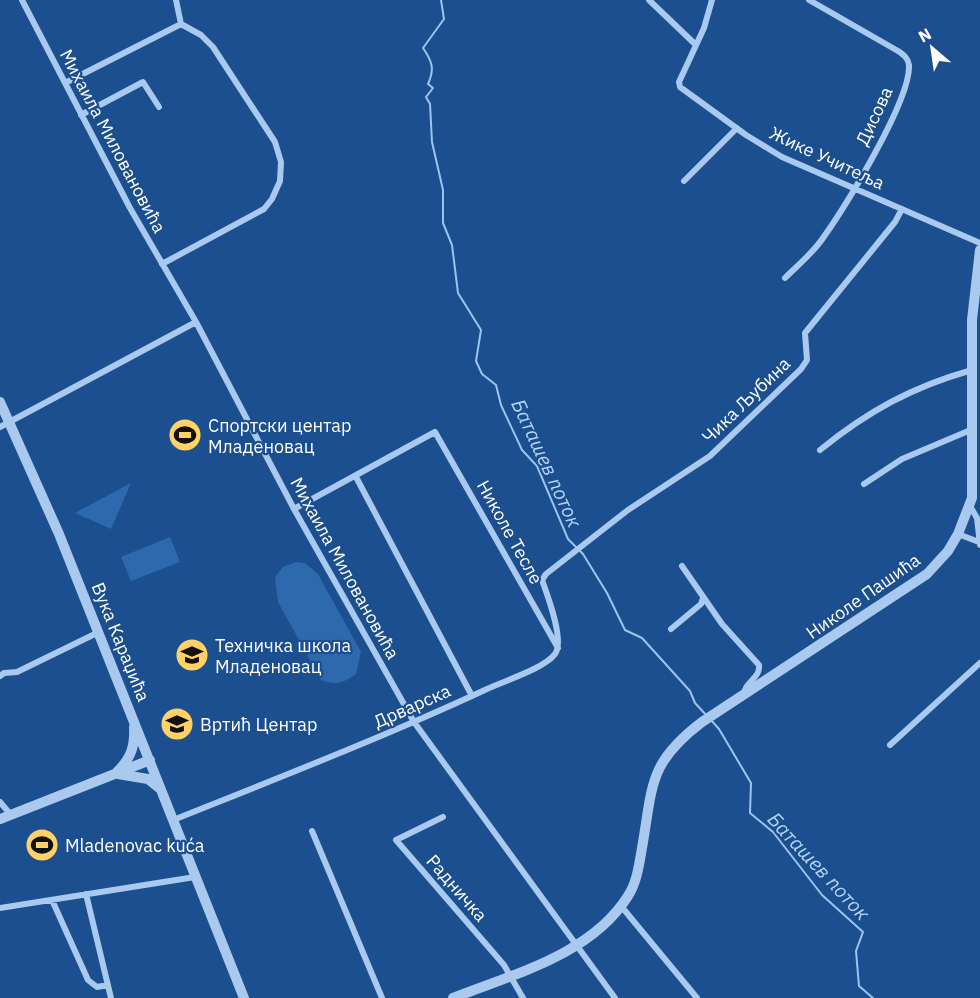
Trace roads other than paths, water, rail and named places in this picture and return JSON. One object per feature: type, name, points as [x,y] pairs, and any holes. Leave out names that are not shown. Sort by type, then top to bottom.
[{"type":"street","name":"Михаила Миловановића","points":[[22,0],[294,509],[414,722],[615,998]]},
{"type":"street","points":[[176,0],[181,24]]},
{"type":"street","points":[[649,0],[696,45]]},
{"type":"street","name":"Жике Учитеља","points":[[712,0],[696,45],[679,82],[680,87],[782,157],[980,243]]},
{"type":"street","name":"Дисова","points":[[809,0],[898,51],[906,57],[909,65],[903,92],[855,189]]},
{"type":"street","points":[[65,83],[181,24]]},
{"type":"street","points":[[162,264],[264,209],[276,193],[281,174],[281,162],[275,142],[213,47],[201,34],[181,24]]},
{"type":"street","points":[[81,114],[143,82],[159,107]]},
{"type":"street","points":[[684,181],[737,128]]},
{"type":"street","points":[[785,278],[821,241],[855,189]]},
{"type":"street","name":"Чика Љубина","points":[[558,648],[559,642],[552,606],[542,580],[546,574],[628,510],[726,443],[801,369],[807,360],[805,333],[895,222],[902,208]]},
{"type":"street","name":"Николе Пашића","points":[[621,906],[638,873],[657,771],[674,745],[702,722],[745,696],[927,574],[948,551],[958,534],[970,506],[974,370],[972,320],[980,250]]},
{"type":"street","points":[[0,427],[196,322]]},
{"type":"street","points":[[820,450],[852,423],[883,405],[920,388],[974,370]]},
{"type":"street","name":"Вука Караџића","points":[[0,402],[99,632],[244,998]]},
{"type":"street","points":[[864,484],[902,459],[973,429]]},
{"type":"street","name":"Николе Тесле","points":[[356,477],[435,432],[558,648]]},
{"type":"street","points":[[294,509],[356,477],[472,696]]},
{"type":"street","points":[[970,506],[977,518],[980,544]]},
{"type":"street","points":[[958,534],[980,544]]},
{"type":"street","points":[[682,566],[731,635],[759,665],[759,673],[745,688],[745,696]]},
{"type":"street","points":[[671,629],[701,604],[703,597]]},
{"type":"street","points":[[1,672],[17,672],[99,632]]},
{"type":"street","name":"Дрварска","points":[[173,820],[414,722],[533,668],[554,656],[558,648]]},
{"type":"street","points":[[890,745],[980,663]]},
{"type":"street","points":[[115,774],[131,757],[135,745],[133,716]]},
{"type":"street","points":[[0,802],[5,817],[150,760]]},
{"type":"street","points":[[115,774],[148,779],[162,791]]},
{"type":"street","name":"Радничка","points":[[443,817],[396,840],[510,975],[523,998]]},
{"type":"street","points":[[312,831],[382,998]]},
{"type":"street","points":[[0,908],[195,877]]},
{"type":"street","points":[[86,894],[111,998]]},
{"type":"street","points":[[52,900],[88,980],[96,987],[108,986]]},
{"type":"street","points":[[453,998],[576,946],[621,906],[697,998]]},
{"type":"waterway","name":"Баташев поток","points":[[441,0],[444,19],[423,48],[432,69],[428,84],[433,88],[426,97],[430,104],[432,142],[443,190],[443,223],[452,245],[458,293],[481,330],[476,361],[482,374],[496,385],[501,405],[522,450],[537,466],[568,539],[583,554],[607,593],[625,630],[642,638],[690,691],[695,703],[707,716]]},
{"type":"waterway","name":"Баташев поток","points":[[711,720],[719,729],[751,783],[750,813],[773,832],[822,895],[863,932],[856,951],[859,986],[873,998]]},
{"type":"place","name":"Спортски центар Младеновац","points":[[185,435]]},
{"type":"place","name":"Техничка школа Младеновац","points":[[192,655]]},
{"type":"place","name":"Вртић Центар","points":[[177,724]]},
{"type":"place","name":"Mladenovac kuća","points":[[42,845]]}]
